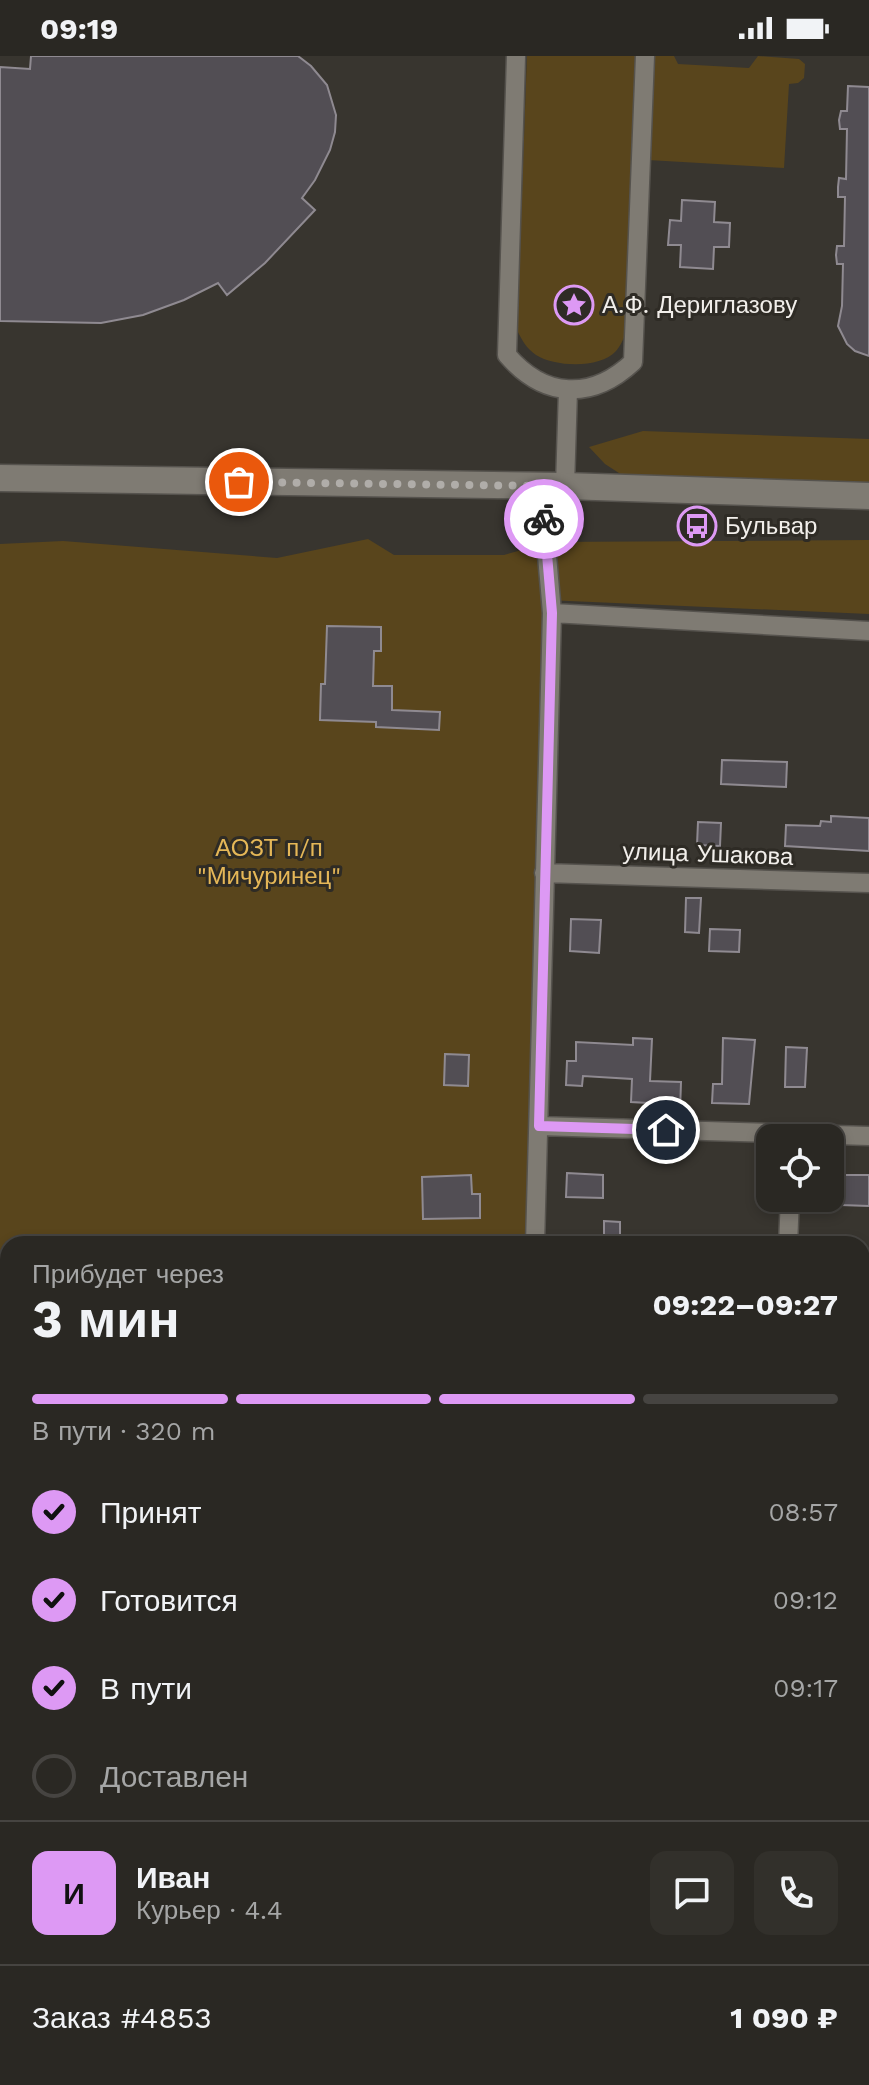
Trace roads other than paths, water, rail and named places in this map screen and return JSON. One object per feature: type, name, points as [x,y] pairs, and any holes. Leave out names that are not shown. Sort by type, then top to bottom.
[{"type":"main road","points":[[0,478],[555,486],[869,496]]},
{"type":"street","points":[[516,56],[507,355],[521,371],[539,383],[568,390],[597,386],[618,377],[633,362],[645,56]]},
{"type":"street","points":[[535,1236],[552,613],[544,521],[555,486],[568,390]]},
{"type":"street","points":[[552,613],[869,631]]},
{"type":"street","name":"улица Ушакова","points":[[544,873],[869,883]]},
{"type":"street","points":[[539,1126],[756,1135]]},
{"type":"street","points":[[844,1136],[869,1136]]},
{"type":"street","points":[[788,1236],[789,1212]]},
{"type":"place","name":"А.Ф. Дериглазову","points":[[574,305]]},
{"type":"place","name":"Бульвар","points":[[697,526]]},
{"type":"park label","name":"АОЗТ п/п \"Мичуринец\"","points":[[269,862]]}]
